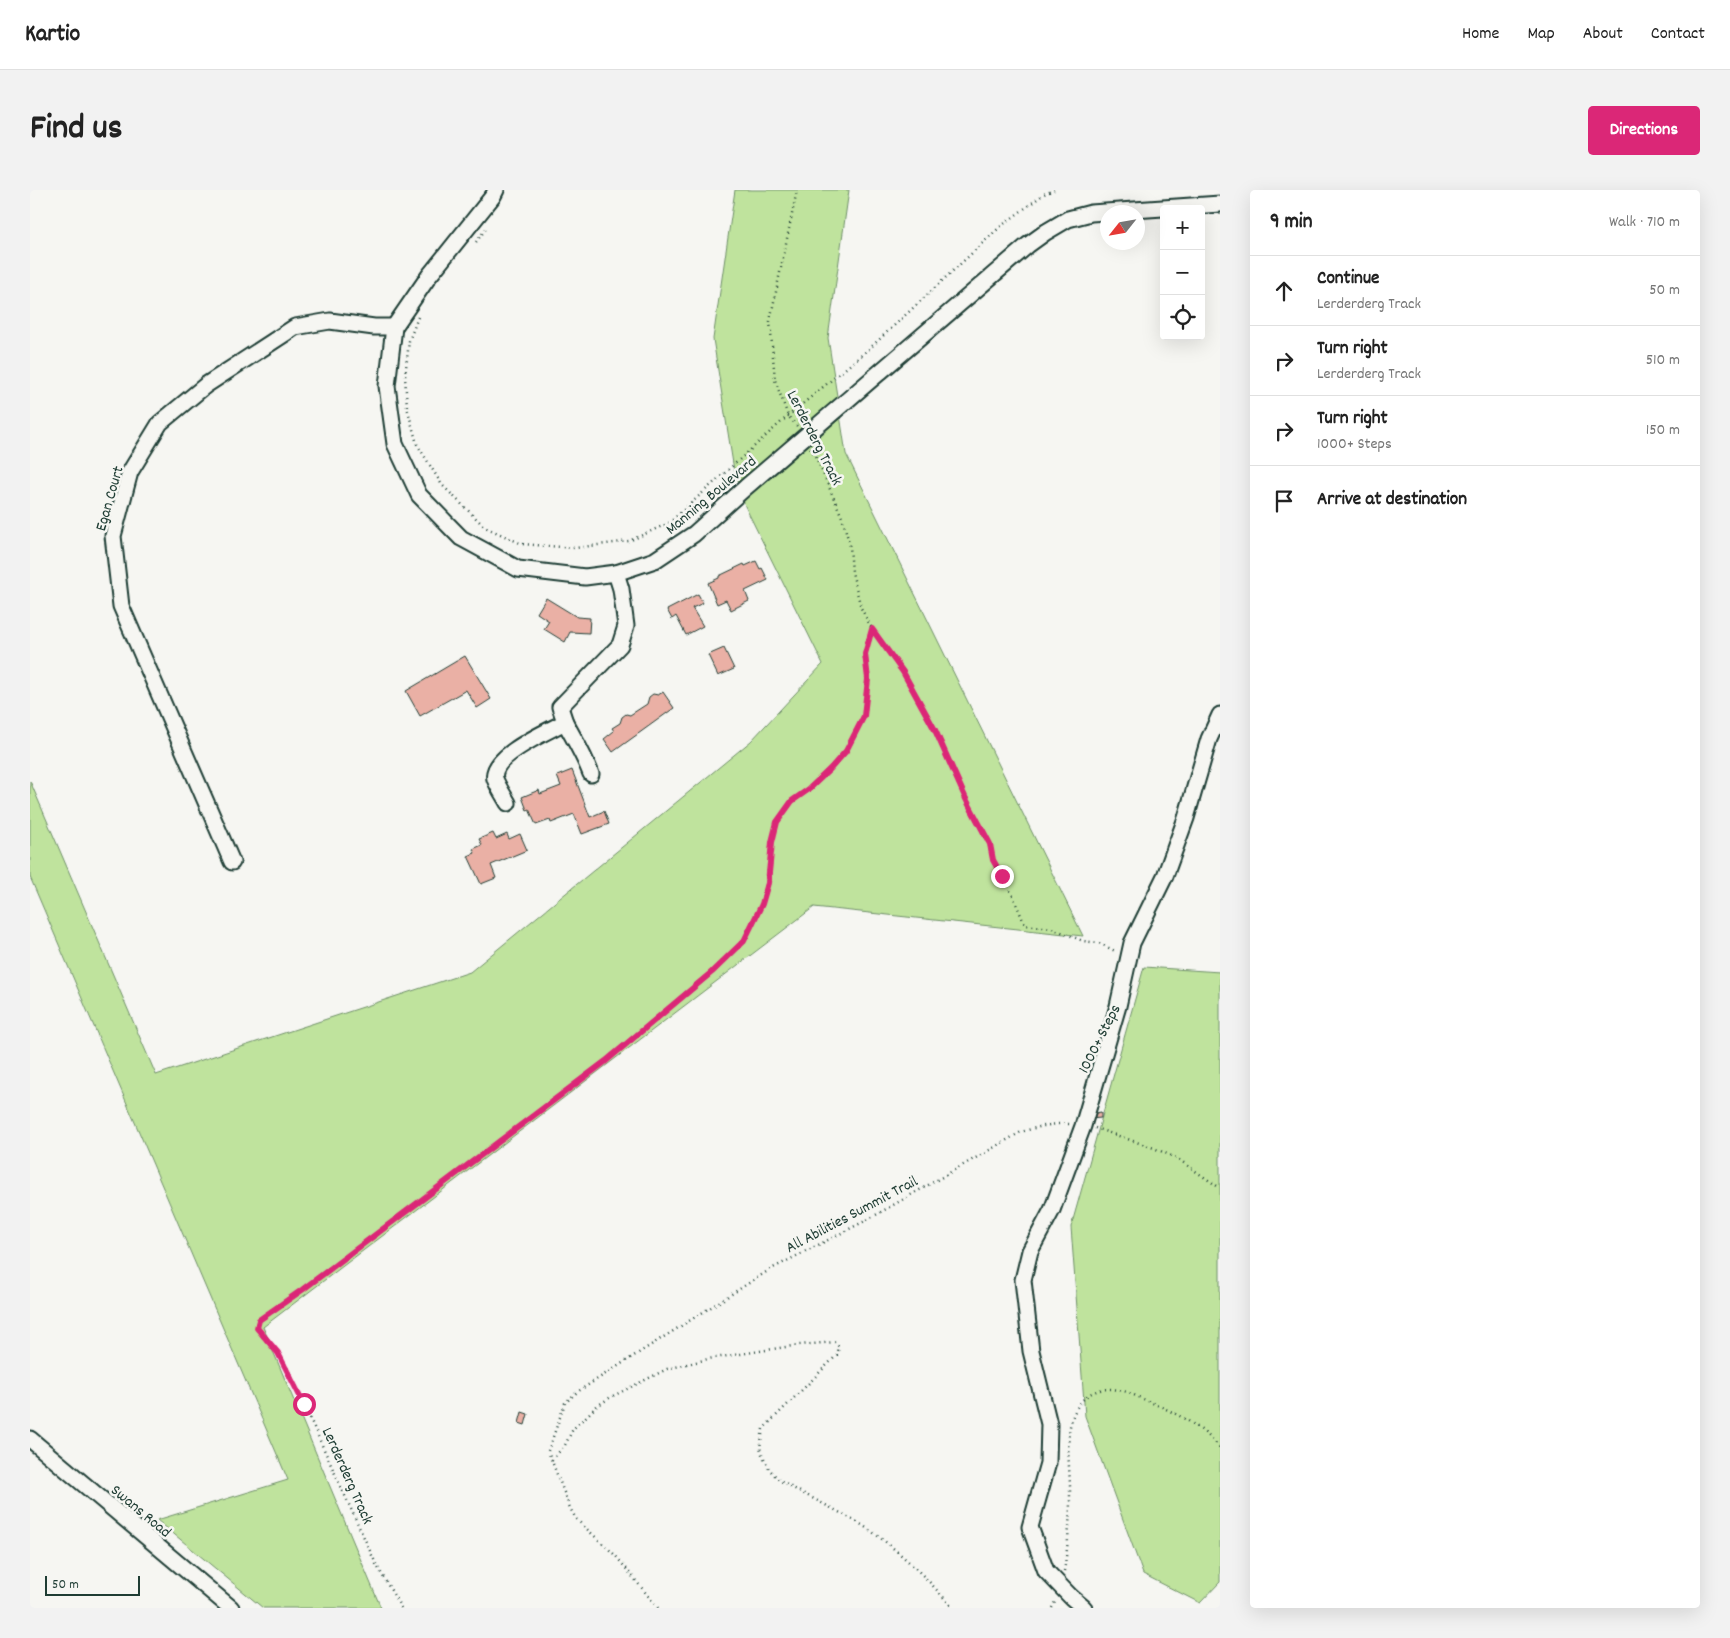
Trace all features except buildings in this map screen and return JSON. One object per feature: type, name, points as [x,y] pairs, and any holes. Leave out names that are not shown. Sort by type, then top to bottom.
[{"type":"street","name":"Manning Boulevard","points":[[496,190],[429,276],[394,327],[387,386],[395,444],[419,495],[461,538],[518,569],[585,577],[616,573],[655,560],[694,534],[1028,245],[1068,219],[1091,213],[1220,204]]},
{"type":"street","name":"Egan Court","points":[[232,862],[121,606],[113,536],[130,472],[160,423],[206,385],[295,328],[330,321],[374,327],[394,327]]},
{"type":"street","points":[[591,774],[584,755],[565,722],[560,707],[620,646],[626,626],[621,589],[616,573]]},
{"type":"street","points":[[1084,1608],[1060,1587],[1046,1571],[1030,1528],[1048,1463],[1049,1424],[1031,1351],[1023,1280],[1030,1250],[1052,1210],[1082,1126],[1118,1006],[1132,943],[1165,876],[1186,818],[1209,739],[1220,715]]},
{"type":"street","points":[[508,803],[495,778],[496,768],[521,745],[565,722]]},
{"type":"street","name":"Swans Road","points":[[30,1439],[231,1608]]},
{"type":"path","name":"Lerderderg Track","points":[[401,1608],[376,1564],[287,1368],[278,1353],[259,1332],[257,1324],[262,1318],[302,1290],[606,1061],[712,972],[744,941],[762,904],[768,883],[772,842],[777,822],[792,801],[809,789],[846,751],[864,716],[868,679],[865,654],[872,629],[855,588],[850,546],[842,517],[815,455],[788,416],[775,380],[770,321],[798,190]]},
{"type":"path","points":[[422,309],[409,341],[405,377],[407,407],[418,444],[442,485],[485,527],[522,544],[575,548],[629,541],[669,523],[788,416],[869,350],[1000,227],[1044,194],[1054,190]]},
{"type":"path","points":[[471,246],[489,224]]},
{"type":"path","points":[[872,629],[903,672],[935,730],[966,799],[990,844],[993,860],[1013,896],[1026,925],[1052,928],[1083,941],[1099,943],[1119,953]]},
{"type":"path","name":"All Abilities Summit Trail","points":[[658,1608],[615,1555],[576,1519],[548,1451],[565,1403],[577,1392],[791,1257],[867,1220],[1021,1132],[1061,1124],[1095,1128],[1154,1148],[1178,1159],[1220,1188]]},
{"type":"path","points":[[552,1460],[564,1445],[573,1429],[597,1406],[667,1369],[717,1357],[799,1345],[835,1342],[840,1347],[837,1355],[763,1429],[760,1447],[765,1462],[774,1476],[780,1481],[848,1518],[884,1542],[913,1565],[953,1608]]},
{"type":"path","points":[[1052,1608],[1060,1587],[1068,1541],[1070,1514],[1070,1427],[1077,1406],[1089,1395],[1102,1389],[1118,1389],[1166,1409],[1196,1425],[1210,1436],[1220,1448]]},
{"type":"green space","points":[[735,190],[849,190],[828,338],[846,454],[1083,936],[814,907],[263,1327],[381,1608],[263,1608],[157,1520],[288,1480],[30,877],[30,781],[156,1075],[470,972],[751,741],[823,664],[745,506],[734,470],[713,339]]},
{"type":"green space","points":[[1144,967],[1220,972],[1220,1582],[1200,1603],[1143,1574],[1085,1416],[1071,1227]]},
{"type":"route","points":[[304,1404],[278,1353],[259,1332],[257,1328],[259,1320],[276,1310],[606,1061],[712,972],[744,941],[762,904],[768,883],[772,842],[777,822],[792,801],[809,789],[846,751],[864,716],[868,679],[865,654],[872,629],[903,672],[935,730],[966,799],[990,844],[993,860],[1002,876]]}]
